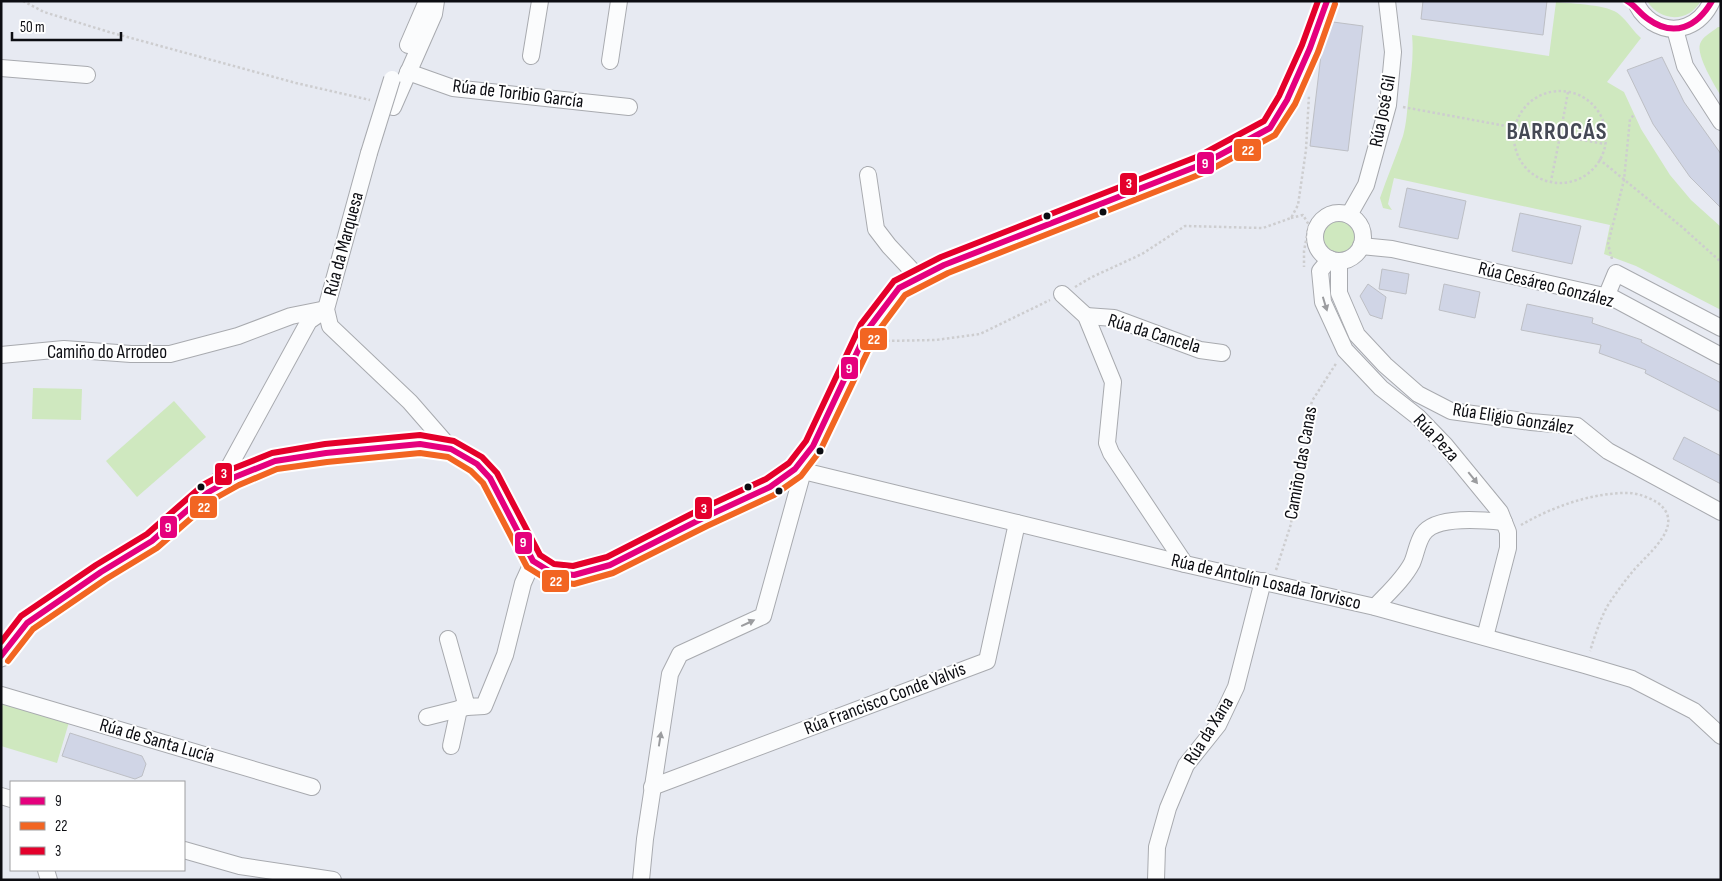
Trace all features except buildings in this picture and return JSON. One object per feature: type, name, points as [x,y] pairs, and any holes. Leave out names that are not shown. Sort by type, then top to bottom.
[{"type":"street","name":"Rúa da Marquesa","points":[[427,1],[392,79],[369,153],[326,309],[330,326],[410,402],[451,448]]},
{"type":"street","points":[[393,107],[434,14],[436,1]]},
{"type":"street","points":[[531,56],[540,1]]},
{"type":"street","points":[[610,61],[619,1]]},
{"type":"street","points":[[641,880],[652,787],[670,674],[680,654],[763,616],[799,470],[813,446],[868,329],[899,288],[944,265],[1203,164],[1270,128],[1287,100],[1310,48],[1327,1]]},
{"type":"street","name":"Rúa José Gil","points":[[1348,215],[1366,184],[1388,105],[1393,52],[1388,1]]},
{"type":"street","points":[[1633,2],[1646,18],[1659,26],[1675,29],[1690,26],[1703,16],[1712,1]]},
{"type":"street","points":[[1675,29],[1684,66],[1721,122]]},
{"type":"street","points":[[1,68],[87,75]]},
{"type":"street","name":"Rúa de Toribio García","points":[[408,72],[453,88],[629,107]]},
{"type":"street","points":[[868,175],[876,229],[889,246],[920,278]]},
{"type":"street","points":[[1340,213],[1348,215],[1356,220],[1361,228],[1363,237],[1361,246],[1356,254],[1348,259],[1334,260],[1322,253],[1317,246],[1315,236],[1317,227],[1322,220],[1330,215],[1340,213]]},
{"type":"street","name":"Rúa Cesáreo González","points":[[1361,246],[1392,249],[1612,298],[1721,356]]},
{"type":"street","name":"Rúa Peza","points":[[1334,260],[1320,271],[1323,302],[1345,350],[1381,388],[1418,417],[1445,445],[1500,512],[1506,527]]},
{"type":"street","name":"Rúa Eligio González","points":[[1334,260],[1340,293],[1357,335],[1385,366],[1418,394],[1451,411],[1577,426],[1608,451],[1721,512]]},
{"type":"street","points":[[1606,297],[1616,273],[1721,328]]},
{"type":"street","points":[[1062,294],[1086,316],[1113,382],[1107,443],[1111,453],[1185,564]]},
{"type":"street","points":[[207,494],[229,468],[309,321],[326,309]]},
{"type":"street","name":"Camiño do Arrodeo","points":[[1,355],[64,349],[131,354],[170,354],[238,336],[290,316],[326,309]]},
{"type":"street","name":"Rúa da Cancela","points":[[1086,316],[1114,318],[1200,350],[1222,353]]},
{"type":"street","points":[[1,656],[27,622],[152,540],[207,494],[235,476],[275,461],[326,453],[420,444],[451,448],[477,464],[490,478],[533,561],[551,572],[574,574],[610,565],[770,487],[799,470]]},
{"type":"street","name":"Rúa de Antolín Losada Torvisco","points":[[799,470],[1185,564],[1375,607],[1585,664],[1632,679],[1668,697],[1694,711],[1721,736]]},
{"type":"street","points":[[1375,607],[1404,575],[1412,562],[1423,534],[1428,529],[1450,521],[1475,520],[1506,527],[1508,548],[1485,637]]},
{"type":"street","name":"Rúa Francisco Conde Valvis","points":[[652,787],[987,660],[1017,523]]},
{"type":"street","points":[[427,717],[463,708],[484,706],[505,655],[523,583],[533,561]]},
{"type":"street","name":"Rúa da Xana","points":[[1156,880],[1157,847],[1168,808],[1186,765],[1218,725],[1236,687],[1267,582]]},
{"type":"street","points":[[448,639],[463,708],[451,746]]},
{"type":"street","name":"Rúa de Santa Lucía","points":[[1,695],[312,787]]},
{"type":"street","points":[[185,850],[240,866],[334,880]]},
{"type":"path","points":[[23,1],[44,12],[109,32],[296,83],[369,99],[393,107]]},
{"type":"path","points":[[1291,218],[1298,205],[1303,168],[1309,88]]},
{"type":"path","points":[[1551,182],[1568,92]]},
{"type":"path","points":[[1568,92],[1582,97],[1593,105],[1605,127],[1605,144],[1599,159],[1588,173],[1577,179],[1565,182],[1551,182],[1539,178],[1528,170],[1520,159],[1515,147],[1515,127],[1523,109],[1533,100],[1544,93],[1568,92]]},
{"type":"path","points":[[1388,105],[1605,144]]},
{"type":"path","points":[[1608,244],[1624,180],[1630,120],[1634,115]]},
{"type":"path","points":[[1599,159],[1682,227],[1721,262]]},
{"type":"path","points":[[863,341],[936,340],[980,334],[1042,305],[1092,277],[1142,254],[1185,226],[1263,228],[1303,215],[1309,225],[1304,252],[1304,274]]},
{"type":"path","name":"Camiño das Canas","points":[[1267,582],[1291,524],[1297,467],[1312,401],[1345,350]]},
{"type":"path","points":[[1506,527],[1548,510],[1606,495],[1635,493],[1652,498],[1668,514],[1668,529],[1663,539],[1634,570],[1606,608],[1585,664]]},
{"type":"green space","points":[[1647,1],[1701,1],[1689,13],[1674,17],[1659,13]]},
{"type":"green space","points":[[1556,2],[1580,4],[1615,11],[1641,38],[1607,82],[1624,92],[1641,129],[1670,175],[1691,200],[1721,227],[1721,310],[1636,266],[1604,254],[1610,225],[1394,178],[1388,204],[1392,210],[1383,208],[1380,198],[1403,136],[1405,125],[1412,64],[1412,35],[1549,56]]},
{"type":"green space","points":[[1718,27],[1721,27],[1721,96],[1707,70],[1700,49],[1703,39]]},
{"type":"green space","points":[[1339,221],[1350,226],[1355,237],[1350,248],[1339,253],[1328,248],[1323,237],[1328,226]]},
{"type":"green space","points":[[33,388],[82,389],[81,420],[32,419]]},
{"type":"green space","points":[[174,401],[206,437],[137,497],[106,461]]},
{"type":"green space","points":[[1,704],[69,722],[57,763],[1,746]]},
{"type":"transit line","name":"3","points":[[1,642],[21,616],[96,565],[147,534],[203,485],[232,469],[272,453],[325,444],[420,435],[454,441],[482,457],[497,473],[540,555],[554,564],[573,566],[607,557],[699,510],[766,479],[789,463],[806,441],[861,324],[894,281],[941,257],[1199,156],[1264,121],[1279,96],[1302,45],[1318,1]]},
{"type":"transit line","name":"9","points":[[1,656],[27,623],[101,572],[152,541],[207,493],[235,477],[275,461],[326,453],[420,444],[451,449],[477,464],[490,478],[533,561],[551,572],[574,575],[610,565],[770,487],[795,469],[813,446],[868,329],[899,288],[944,265],[1203,164],[1270,128],[1287,100],[1310,48],[1327,1]]},
{"type":"transit line","name":"9","points":[[1627,1],[1645,17],[1658,25],[1676,29],[1692,23],[1706,10],[1712,1]]},
{"type":"transit line","name":"22","points":[[8,661],[33,629],[106,579],[157,548],[212,500],[239,485],[277,469],[420,453],[448,457],[471,471],[483,483],[527,567],[548,580],[574,584],[613,573],[774,495],[801,476],[820,451],[876,334],[905,295],[948,273],[1206,172],[1275,135],[1295,104],[1318,52],[1335,4]]},
{"type":"district","name":"BARROCÁS","points":[[1557,131]]}]
